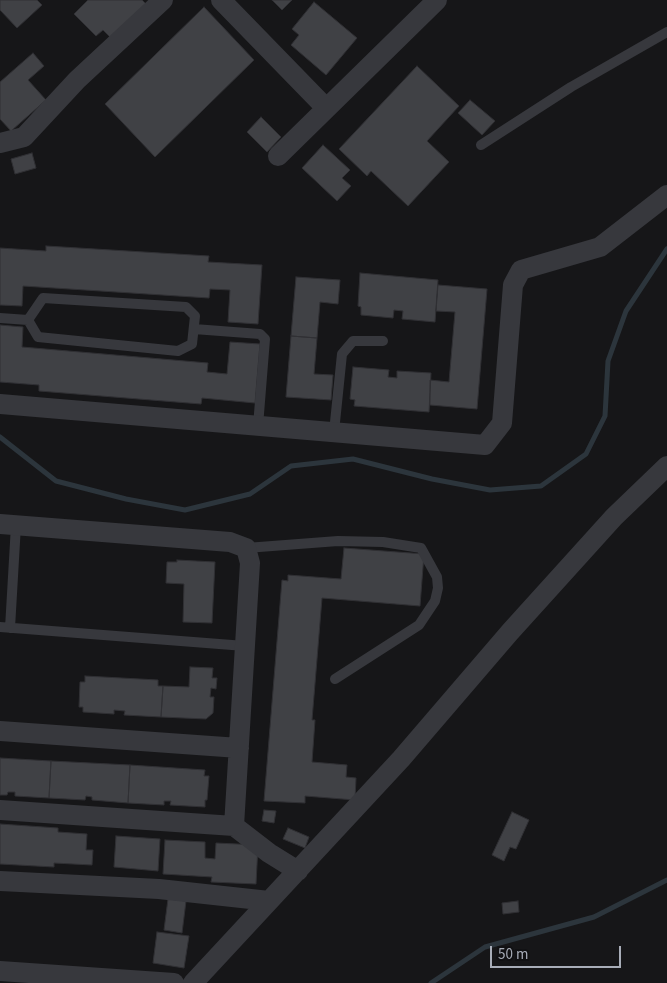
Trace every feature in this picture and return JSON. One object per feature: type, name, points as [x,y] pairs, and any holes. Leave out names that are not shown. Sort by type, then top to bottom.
[{"type":"street","points":[[0,143],[24,137],[77,80],[163,0]]},
{"type":"street","points":[[221,0],[326,108]]},
{"type":"street","points":[[278,156],[437,0]]},
{"type":"street","points":[[0,404],[485,445],[502,423],[514,285],[522,270],[600,247],[667,195]]},
{"type":"street","points":[[193,983],[401,759],[510,632],[614,517],[667,466]]},
{"type":"street","points":[[8,525],[230,542],[246,548],[250,563],[234,826]]},
{"type":"street","points":[[0,731],[239,748]]},
{"type":"street","points":[[0,810],[234,826],[269,853],[298,870]]},
{"type":"street","points":[[0,881],[159,889],[269,901]]},
{"type":"street","points":[[0,971],[174,983]]},
{"type":"lane","points":[[481,145],[571,87],[667,32]]},
{"type":"lane","points":[[43,298],[186,307],[195,316],[192,344],[178,351],[38,337],[28,320],[43,298]]},
{"type":"lane","points":[[0,318],[28,320]]},
{"type":"lane","points":[[194,329],[260,334],[266,339],[258,426]]},
{"type":"lane","points":[[334,432],[342,354],[353,341],[383,341]]},
{"type":"lane","points":[[8,525],[5,628],[245,646]]},
{"type":"lane","points":[[246,548],[338,541],[383,542],[421,548],[437,576],[438,588],[435,600],[420,625],[335,680]]},
{"type":"building","points":[[0,0],[37,0],[42,5],[17,28],[0,10]]},
{"type":"building","points":[[88,0],[142,0],[146,4],[111,38],[103,30],[96,36],[74,14]]},
{"type":"building","points":[[272,0],[292,0],[282,10]]},
{"type":"building","points":[[314,2],[357,38],[326,75],[291,45],[299,35],[292,29]]},
{"type":"building","points":[[204,7],[254,60],[155,157],[105,104]]},
{"type":"building","points":[[33,53],[44,66],[28,80],[46,100],[11,131],[0,119],[0,82]]},
{"type":"building","points":[[417,66],[459,106],[427,141],[449,162],[408,206],[371,171],[367,176],[339,149]]},
{"type":"building","points":[[470,100],[495,121],[482,135],[458,113]]},
{"type":"building","points":[[261,117],[281,137],[267,152],[247,132]]},
{"type":"building","points":[[323,145],[350,170],[342,178],[351,186],[337,201],[302,168]]},
{"type":"building","points":[[32,153],[36,168],[15,174],[11,159]]},
{"type":"building","points":[[46,246],[209,256],[208,262],[262,265],[258,324],[228,322],[230,290],[210,289],[209,298],[23,286],[22,306],[0,305],[0,248],[46,251]]},
{"type":"building","points":[[360,273],[438,280],[435,322],[402,319],[403,311],[394,310],[393,318],[361,315],[361,307],[358,306]]},
{"type":"building","points":[[296,277],[340,280],[338,304],[320,302],[317,338],[291,336]]},
{"type":"building","points":[[438,285],[487,289],[477,409],[430,405],[430,380],[449,382],[455,312],[436,311]]},
{"type":"building","points":[[0,325],[23,327],[22,347],[208,363],[207,372],[227,374],[230,342],[260,344],[255,403],[202,398],[201,404],[39,391],[39,385],[0,382]]},
{"type":"building","points":[[291,336],[317,338],[314,374],[333,375],[331,400],[286,397]]},
{"type":"building","points":[[353,367],[389,370],[388,377],[397,378],[397,371],[431,373],[429,412],[354,406],[355,400],[350,399]]},
{"type":"building","points":[[344,548],[424,554],[420,606],[322,598],[312,720],[315,720],[312,762],[347,765],[346,777],[356,778],[355,800],[305,796],[305,803],[264,801],[282,580],[288,581],[288,575],[341,579]]},
{"type":"building","points":[[177,560],[215,562],[212,623],[183,622],[184,584],[166,583],[167,562],[177,562]]},
{"type":"building","points":[[190,667],[213,668],[212,678],[217,678],[216,689],[211,688],[210,697],[214,697],[213,713],[206,719],[161,717],[163,686],[189,687]]},
{"type":"building","points":[[85,676],[158,680],[158,686],[163,686],[161,717],[124,715],[125,711],[114,710],[114,714],[83,712],[83,707],[79,707],[80,682],[85,682]]},
{"type":"building","points":[[0,758],[51,761],[49,798],[15,796],[15,792],[0,795]]},
{"type":"building","points":[[51,761],[130,765],[128,803],[92,800],[92,797],[86,796],[85,800],[49,798]]},
{"type":"building","points":[[130,765],[205,770],[204,776],[209,776],[205,807],[170,805],[171,801],[164,801],[164,805],[128,803]]},
{"type":"building","points":[[264,810],[276,811],[274,823],[262,821]]},
{"type":"building","points":[[512,812],[529,820],[516,849],[510,847],[504,861],[492,855]]},
{"type":"building","points":[[0,824],[58,828],[58,832],[87,834],[86,850],[93,850],[92,865],[54,863],[54,867],[0,864]]},
{"type":"building","points":[[288,828],[309,837],[305,848],[283,839]]},
{"type":"building","points":[[116,836],[160,839],[158,871],[114,867]]},
{"type":"building","points":[[165,840],[205,842],[205,858],[215,859],[216,843],[258,845],[256,884],[211,882],[212,877],[163,874]]},
{"type":"building","points":[[168,899],[186,901],[182,933],[164,930]]},
{"type":"building","points":[[518,901],[519,912],[503,914],[502,903]]},
{"type":"building","points":[[157,932],[189,936],[184,968],[153,963]]},
{"type":"waterway","points":[[0,437],[56,481],[126,499],[185,510],[250,494],[291,466],[353,459],[432,479],[490,490],[541,486],[586,454],[605,416],[608,361],[626,311],[667,249]]},
{"type":"waterway","points":[[431,983],[485,947],[594,917],[667,880]]}]
